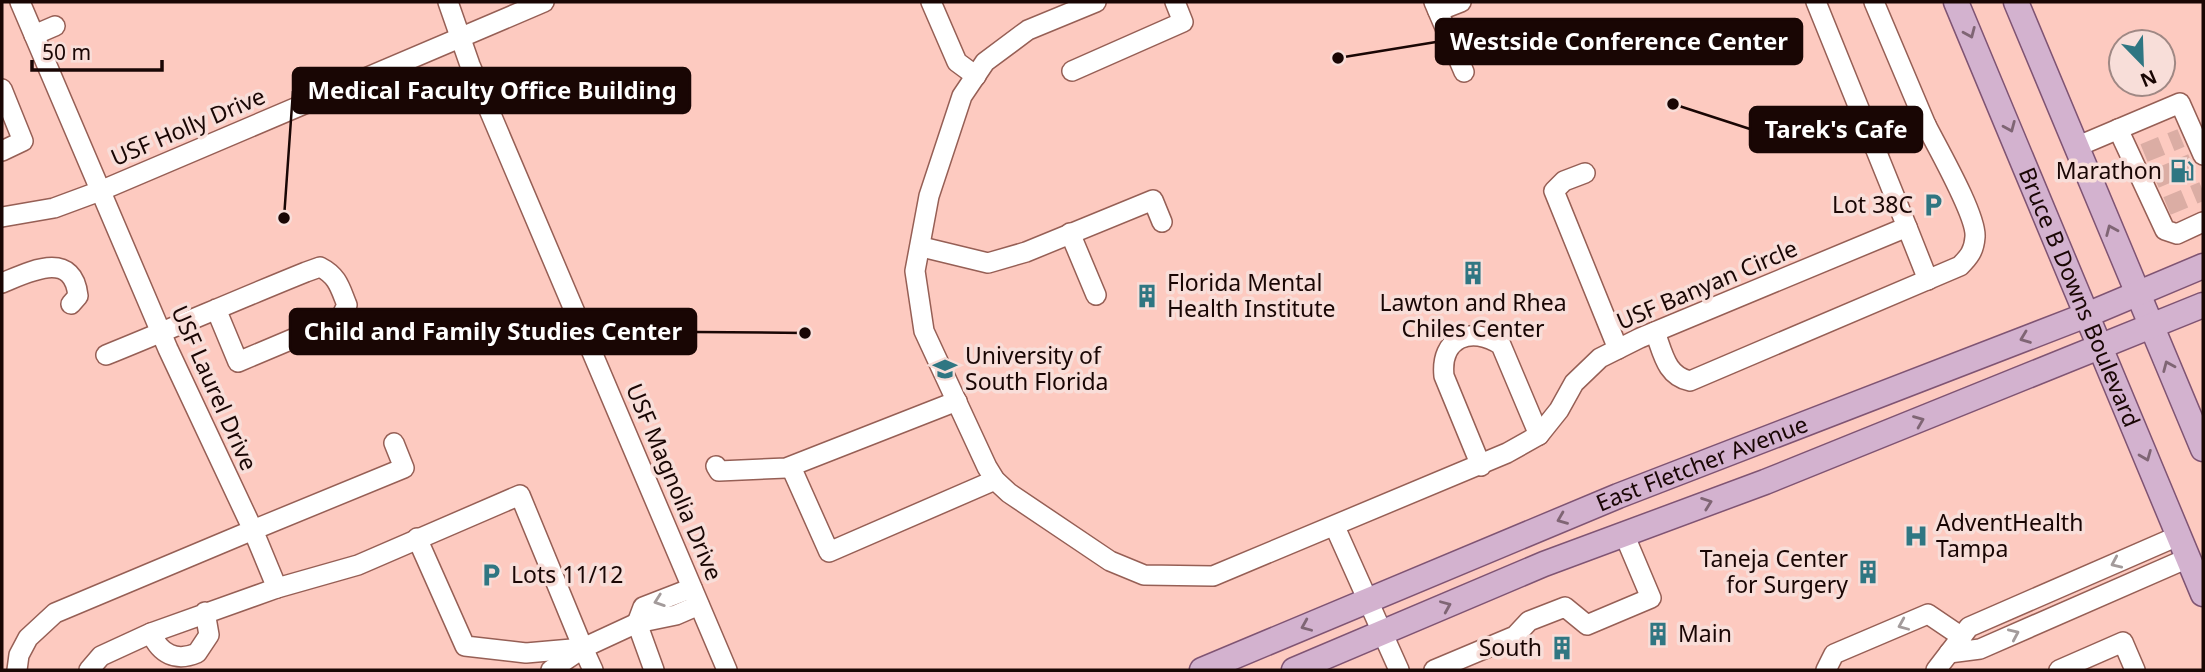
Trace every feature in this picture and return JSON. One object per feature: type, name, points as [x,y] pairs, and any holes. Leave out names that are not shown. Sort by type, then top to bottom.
[{"type":"main road","name":"Bruce B Downs Boulevard","points":[[1956,2],[2089,314],[2203,594]]},
{"type":"main road","points":[[2016,2],[2203,449]]},
{"type":"main road","name":"East Fletcher Avenue","points":[[1202,670],[1618,496],[2089,314],[2203,266]]},
{"type":"main road","name":"East Fletcher Avenue","points":[[1294,670],[1624,534],[1765,482],[2203,305]]},
{"type":"street","name":"USF Laurel Drive","points":[[20,2],[161,333],[253,530],[277,588]]},
{"type":"street","name":"USF Magnolia Drive","points":[[448,2],[727,670]]},
{"type":"street","name":"USF Holly Drive","points":[[2,217],[54,208],[100,191],[544,2]]},
{"type":"street","points":[[930,2],[957,62],[976,76]]},
{"type":"street","name":"USF Banyan Circle","points":[[1096,2],[1028,30],[985,62],[962,96],[929,196],[922,247],[915,271],[924,331],[995,480],[1031,510],[1110,561],[1144,575],[1213,576],[1481,466],[1539,435],[1559,410],[1574,383],[1600,358],[1654,332],[1907,228]]},
{"type":"street","points":[[1072,71],[1184,22],[1175,2]]},
{"type":"street","points":[[1461,2],[1436,7],[1464,72]]},
{"type":"street","points":[[1816,2],[1928,279]]},
{"type":"street","points":[[1654,332],[1671,372],[1677,379],[1690,381],[1960,266],[1972,254],[1976,234],[1965,205],[1926,125],[1874,2]]},
{"type":"street","points":[[34,35],[55,26]]},
{"type":"street","points":[[2,89],[23,141],[2,151]]},
{"type":"street","points":[[2076,146],[2180,103],[2187,136],[2199,159]]},
{"type":"street","points":[[1875,148],[1926,125]]},
{"type":"street","points":[[2118,129],[2138,156],[2162,208],[2170,234],[2203,222]]},
{"type":"street","points":[[1584,173],[1564,181],[1554,191],[1619,349]]},
{"type":"street","points":[[922,247],[988,263],[1070,233],[1150,194],[1162,222]]},
{"type":"street","points":[[1070,233],[1096,295]]},
{"type":"street","points":[[2,283],[36,269],[56,267],[68,273],[77,284],[78,296],[71,304]]},
{"type":"street","points":[[106,355],[216,309],[320,267],[331,273],[340,284],[347,305],[340,319],[239,362],[216,309]]},
{"type":"street","points":[[1481,466],[1444,376],[1442,363],[1456,340],[1472,333],[1488,336],[1501,345],[1539,435]]},
{"type":"street","points":[[716,466],[719,471],[791,467],[957,401]]},
{"type":"street","points":[[12,666],[28,638],[55,613],[404,468],[394,443]]},
{"type":"street","points":[[791,467],[829,552],[995,480]]},
{"type":"street","points":[[89,670],[101,656],[151,633],[277,588],[358,565],[520,495],[593,670]]},
{"type":"street","points":[[1335,527],[1399,670]]},
{"type":"street","points":[[1434,670],[1515,636],[1529,621],[1566,607],[1587,625],[1651,598],[1624,534]]},
{"type":"street","points":[[417,538],[465,646],[526,653],[583,648]]},
{"type":"street","points":[[1953,662],[1962,637],[1969,627],[2183,547]]},
{"type":"street","points":[[1936,670],[2183,547]]},
{"type":"street","points":[[551,670],[583,648],[637,623],[676,615],[696,596]]},
{"type":"street","points":[[151,633],[165,654],[187,657],[205,645],[209,635],[205,612]]},
{"type":"street","points":[[1826,670],[1834,654],[1928,614],[1962,637]]},
{"type":"street","points":[[637,623],[654,670]]},
{"type":"street","points":[[2059,670],[2123,642],[2135,670]]},
{"type":"tunnel","points":[[2144,153],[2181,138]]},
{"type":"tunnel","points":[[2155,179],[2192,163]]},
{"type":"tunnel","points":[[2167,206],[2203,191]]},
{"type":"place","name":"Westside Conference Center","points":[[1338,58]]},
{"type":"place","name":"Tarek's Cafe","points":[[1673,104]]},
{"type":"place","name":"Marathon","points":[[2182,171]]},
{"type":"place","name":"Lot 38C","points":[[1933,205]]},
{"type":"place","name":"Medical Faculty Office Building","points":[[284,218]]},
{"type":"place","name":"Lawton and Rhea Chiles Center","points":[[1473,273]]},
{"type":"place","name":"Florida Mental Health Institute","points":[[1147,296]]},
{"type":"place","name":"Child and Family Studies Center","points":[[805,333]]},
{"type":"place","name":"University of South Florida","points":[[945,369]]},
{"type":"place","name":"AdventHealth Tampa","points":[[1916,536]]},
{"type":"place","name":"Taneja Center for Surgery","points":[[1868,572]]},
{"type":"place","name":"Lots 11/12","points":[[491,575]]},
{"type":"place","name":"Main","points":[[1658,634]]},
{"type":"place","name":"South","points":[[1562,648]]}]
